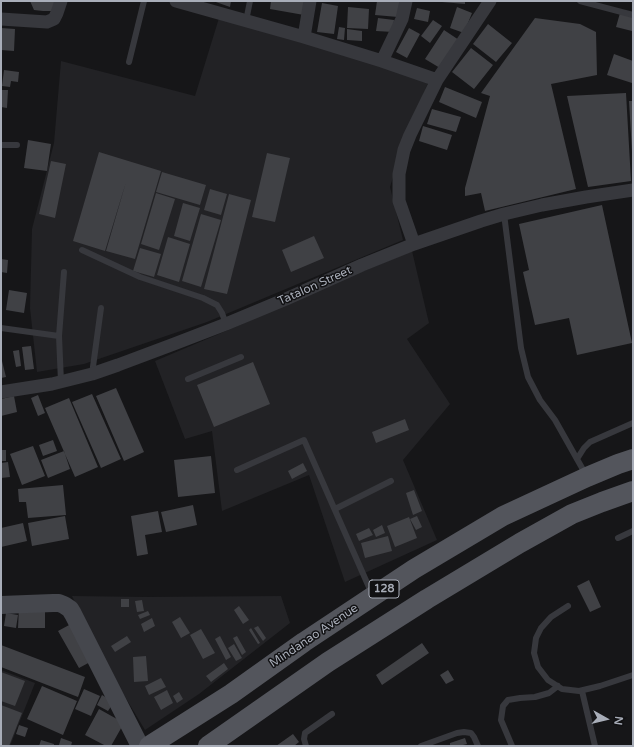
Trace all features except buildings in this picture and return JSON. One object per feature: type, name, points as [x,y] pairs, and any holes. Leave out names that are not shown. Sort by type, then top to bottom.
[{"type":"main road","name":"Mindanao Avenue","points":[[149,746],[231,694],[312,637],[414,569],[503,516],[586,477],[633,459]]},
{"type":"main road","name":"128","points":[[208,746],[328,662],[427,599],[520,543],[572,514],[633,491]]},
{"type":"main road","points":[[1,605],[59,603],[70,608],[140,746]]},
{"type":"main road","points":[[312,637],[328,662]]},
{"type":"street","points":[[1,19],[47,22],[54,19],[61,1]]},
{"type":"street","points":[[176,1],[304,37],[438,80]]},
{"type":"street","points":[[304,37],[310,1]]},
{"type":"street","points":[[382,61],[402,19],[406,1]]},
{"type":"street","points":[[414,244],[399,201],[399,174],[404,150],[438,80],[490,1]]},
{"type":"street","name":"Tatalon Street","points":[[1,392],[60,382],[92,374],[226,324],[414,244],[504,214],[574,199],[633,190]]},
{"type":"lane","points":[[129,62],[144,1]]},
{"type":"lane","points":[[246,21],[250,1]]},
{"type":"lane","points":[[580,1],[633,15]]},
{"type":"lane","points":[[1,145],[17,145]]},
{"type":"lane","points":[[504,214],[521,348],[528,376],[540,400],[555,420],[586,477]]},
{"type":"lane","points":[[82,250],[140,277],[203,298],[217,305],[226,324]]},
{"type":"lane","points":[[60,382],[59,336],[64,272]]},
{"type":"lane","points":[[92,374],[101,308]]},
{"type":"lane","points":[[1,328],[59,336]]},
{"type":"lane","points":[[188,379],[241,357]]},
{"type":"lane","points":[[577,460],[584,448],[590,442],[633,423]]},
{"type":"lane","points":[[237,470],[304,440],[373,597]]},
{"type":"lane","points":[[335,509],[391,481]]},
{"type":"lane","points":[[618,538],[633,531]]},
{"type":"lane","points":[[568,606],[551,617],[541,628],[536,638],[534,653],[538,667],[548,680],[562,689],[582,691],[633,676]]},
{"type":"lane","points":[[512,746],[501,720],[503,706],[508,700],[549,694],[558,686]]},
{"type":"lane","points":[[582,691],[595,746]]},
{"type":"lane","points":[[306,746],[304,739],[305,733],[332,714]]},
{"type":"lane","points":[[421,746],[457,733],[464,732],[471,733],[478,746]]},
{"type":"shaded area","points":[[219,18],[430,78],[404,141],[390,187],[403,240],[207,322],[84,364],[37,372],[30,308],[32,229],[54,143],[61,61],[195,96]]},
{"type":"shaded area","points":[[412,251],[429,323],[407,339],[450,404],[403,460],[437,540],[345,582],[309,475],[222,511],[212,431],[185,439],[155,361],[301,297]]},
{"type":"shaded area","points":[[72,596],[281,596],[290,623],[199,694],[145,730],[104,662]]},
{"type":"shaded area","points":[[1,670],[35,683],[10,746],[1,746]]}]
